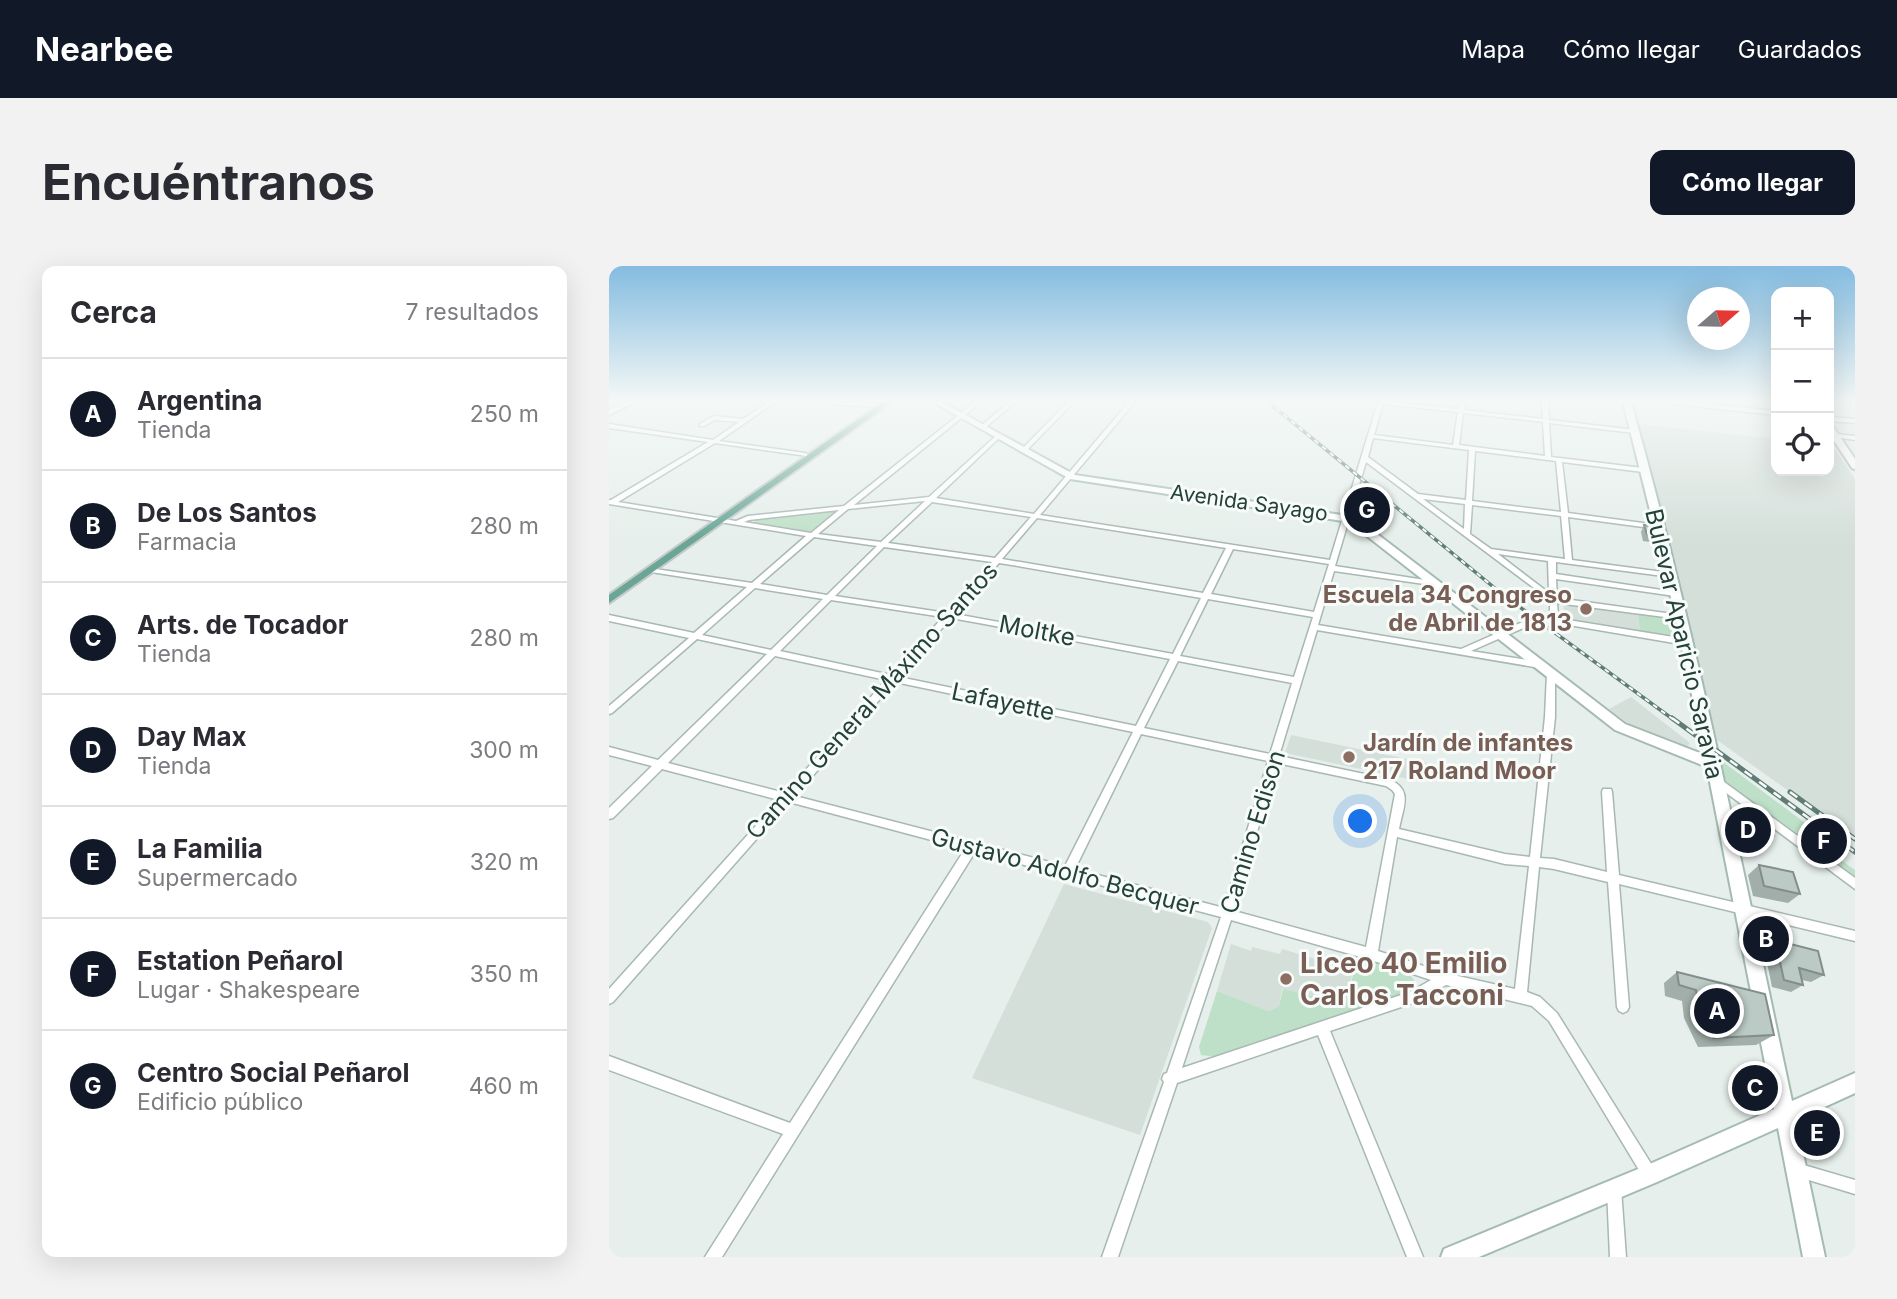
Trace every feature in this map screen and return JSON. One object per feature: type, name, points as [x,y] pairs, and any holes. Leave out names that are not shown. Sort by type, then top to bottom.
[{"type":"main road","points":[[609,592],[665,557],[814,448]]},
{"type":"main road","points":[[716,520],[821,448]]},
{"type":"main road","points":[[609,600],[665,557]]},
{"type":"street","points":[[610,503],[703,448]]},
{"type":"street","points":[[762,448],[805,455]]},
{"type":"street","points":[[609,711],[812,535],[920,448]]},
{"type":"street","points":[[609,815],[883,544],[985,448]]},
{"type":"street","name":"Avenida Sayago","points":[[1021,448],[1070,475],[1347,517],[1438,584],[1620,727],[1713,764]]},
{"type":"street","name":"Camino General Máximo Santos","points":[[609,998],[997,561],[1093,448]]},
{"type":"street","name":"Camino Edison","points":[[1110,1257],[1227,914],[1367,448]]},
{"type":"street","points":[[1466,448],[1643,470]]},
{"type":"street","points":[[1547,448],[1548,458]]},
{"type":"street","name":"Bulevar Aparicio Saravia","points":[[1638,448],[1671,575],[1745,911],[1814,1257]]},
{"type":"street","points":[[1844,448],[1855,466]]},
{"type":"street","points":[[1467,534],[1472,449]]},
{"type":"street","points":[[1364,457],[1554,600],[1680,617]]},
{"type":"street","points":[[1559,460],[1569,562]]},
{"type":"street","points":[[1418,496],[1658,527]]},
{"type":"street","points":[[733,523],[748,518],[931,499],[1231,546],[1438,584]]},
{"type":"street","points":[[610,503],[997,561],[1317,615]]},
{"type":"street","points":[[1067,873],[1231,546]]},
{"type":"street","points":[[1490,551],[1671,575]]},
{"type":"street","points":[[1552,559],[1554,616],[1563,623],[1686,642]]},
{"type":"street","name":"Moltke","points":[[651,570],[949,615],[1298,681]]},
{"type":"street","points":[[1553,576],[1675,594]]},
{"type":"street","name":"Lafayette","points":[[609,618],[1388,783],[1400,794],[1393,832]]},
{"type":"street","points":[[1461,652],[1527,623]]},
{"type":"street","points":[[1314,628],[1546,669],[1550,717],[1520,996]]},
{"type":"street","name":"Gustavo Adolfo Becquer","points":[[609,751],[1227,914],[1371,954],[1445,979],[1536,1001],[1553,1017],[1650,1175]]},
{"type":"street","points":[[1716,780],[1855,884]]},
{"type":"street","points":[[1607,792],[1616,879],[1623,1007]]},
{"type":"street","points":[[1371,954],[1393,832],[1533,863],[1554,864],[1855,936]]},
{"type":"street","points":[[713,1257],[972,848]]},
{"type":"street","points":[[1169,1079],[1413,998],[1445,979]]},
{"type":"street","points":[[1322,1028],[1415,1257]]},
{"type":"street","points":[[609,1063],[793,1131]]},
{"type":"street","points":[[1453,1257],[1650,1175],[1855,1083]]},
{"type":"street","points":[[1797,1170],[1855,1187]]},
{"type":"street","points":[[1614,1188],[1618,1257]]},
{"type":"shaded area","points":[[1644,448],[1771,448],[1771,476],[1834,476],[1834,448],[1855,479],[1855,838],[1717,740]]},
{"type":"shaded area","points":[[1563,603],[1637,614],[1641,632],[1565,620]]},
{"type":"shaded area","points":[[1631,697],[1690,743],[1687,749],[1634,728],[1609,709]]},
{"type":"shaded area","name":"Jardín de infantes 217 Roland Moor","points":[[1291,735],[1427,763],[1422,782],[1285,753]]},
{"type":"shaded area","points":[[1064,884],[1208,922],[1212,928],[1140,1135],[972,1078]]},
{"type":"shaded area","name":"Liceo 40 Emilio Carlos Tacconi","points":[[1231,944],[1251,951],[1252,947],[1280,954],[1282,949],[1353,970],[1346,1004],[1282,989],[1279,1006],[1269,1011],[1217,991]]},
{"type":"green space","points":[[835,510],[836,513],[809,532],[752,524],[758,518]]},
{"type":"green space","points":[[1637,612],[1675,618],[1681,639],[1641,634]]},
{"type":"green space","points":[[1715,756],[1812,828],[1804,834],[1855,870],[1855,882],[1722,782]]},
{"type":"green space","points":[[1357,958],[1407,971],[1414,980],[1414,988],[1216,1057],[1201,1055],[1199,1047],[1217,991],[1269,1011],[1279,1006],[1283,989],[1346,1004]]},
{"type":"building","points":[[1644,525],[1652,526],[1654,535],[1647,534]]},
{"type":"building","points":[[1742,814],[1762,818],[1773,835],[1746,829]]},
{"type":"building","points":[[1824,823],[1848,840],[1840,847],[1815,829]]},
{"type":"building","points":[[1759,865],[1793,872],[1800,894],[1764,886]]},
{"type":"building","points":[[1775,940],[1818,951],[1824,975],[1799,968],[1803,985],[1784,980]]},
{"type":"building","points":[[1677,972],[1765,994],[1774,1035],[1713,1038],[1699,1007],[1696,990],[1679,985]]},
{"type":"building","points":[[1743,1071],[1771,1074],[1778,1093],[1765,1099]]},
{"type":"railway","points":[[1324,448],[1502,594],[1674,720]]},
{"type":"railway","points":[[1672,718],[1855,852]]},
{"type":"railway","points":[[1790,792],[1855,839]]},
{"type":"place","name":"Centro Social Peñarol","points":[[1367,510]]},
{"type":"place","name":"Escuela 34 Congreso de Abril de 1813","points":[[1586,609]]},
{"type":"place","name":"Jardín de infantes 217 Roland Moor","points":[[1349,757]]},
{"type":"place","name":"Day Max","points":[[1748,830]]},
{"type":"place","name":"Estation Peñarol","points":[[1824,841]]},
{"type":"place","name":"De Los Santos","points":[[1766,939]]},
{"type":"place","name":"Liceo 40 Emilio Carlos Tacconi","points":[[1286,979]]},
{"type":"place","name":"Argentina","points":[[1717,1011]]},
{"type":"place","name":"Arts. de Tocador","points":[[1755,1088]]},
{"type":"place","name":"La Familia","points":[[1817,1133]]}]
